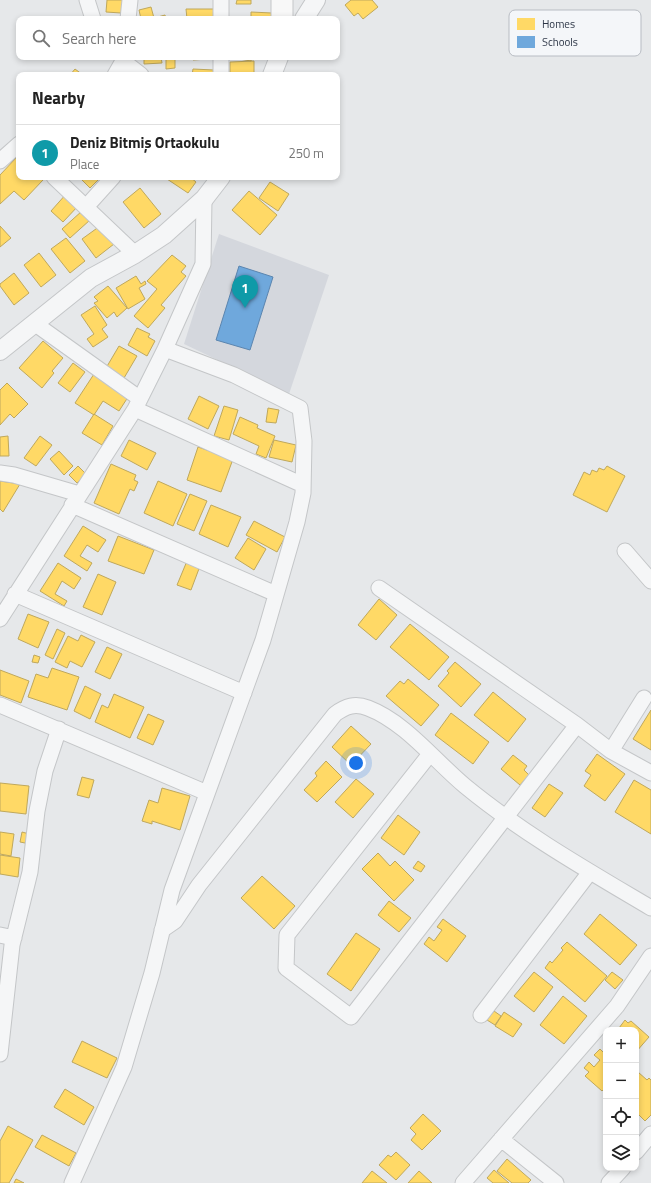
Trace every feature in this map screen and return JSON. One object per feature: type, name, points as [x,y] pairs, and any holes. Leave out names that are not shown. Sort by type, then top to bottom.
[{"type":"main road","points":[[282,0],[282,16]]},
{"type":"street","points":[[88,0],[92,16]]},
{"type":"street","points":[[128,16],[130,0]]},
{"type":"street","points":[[221,0],[221,16]]},
{"type":"street","points":[[306,16],[316,0]]},
{"type":"street","points":[[116,72],[123,60]]},
{"type":"street","points":[[125,60],[138,72]]},
{"type":"street","points":[[221,60],[221,72]]},
{"type":"street","points":[[273,72],[278,60]]},
{"type":"street","points":[[0,161],[16,147]]},
{"type":"street","points":[[57,180],[135,254]]},
{"type":"street","points":[[86,208],[110,180]]},
{"type":"street","points":[[0,350],[92,278],[135,254],[164,235],[204,199],[215,180]]},
{"type":"street","points":[[0,619],[57,532],[75,500],[137,404],[165,349],[203,264],[204,199]]},
{"type":"street","points":[[34,322],[137,404],[303,485]]},
{"type":"street","points":[[72,1183],[124,1067],[152,973],[172,890],[263,640],[297,522],[303,485],[304,441],[300,408],[234,375],[165,349]]},
{"type":"street","points":[[0,472],[14,475],[75,500],[276,594]]},
{"type":"street","points":[[625,551],[651,581]]},
{"type":"street","points":[[378,588],[576,725],[611,751],[651,773]]},
{"type":"street","points":[[15,594],[244,693]]},
{"type":"street","points":[[611,751],[644,698]]},
{"type":"street","points":[[0,705],[207,793]]},
{"type":"street","points":[[162,930],[175,921],[198,885],[335,714],[343,708],[352,705],[368,708],[381,714],[399,726],[465,786],[506,817],[564,856],[651,908]]},
{"type":"street","points":[[430,754],[288,935],[286,968],[351,1017],[576,725]]},
{"type":"street","points":[[0,1054],[7,936],[30,872],[37,811],[45,771],[59,729]]},
{"type":"street","points":[[481,1015],[590,872]]},
{"type":"street","points":[[463,1183],[617,1006],[651,956]]},
{"type":"street","points":[[639,1148],[651,1134]]},
{"type":"street","points":[[501,1139],[556,1183]]},
{"type":"street","points":[[609,1183],[620,1171]]},
{"type":"shaded area","points":[[219,234],[329,275],[289,394],[184,344]]},
{"type":"building: Homes","points":[[107,0],[128,0],[127,16],[120,16],[121,13],[106,12]]},
{"type":"building: Homes","points":[[237,0],[251,0],[251,4],[236,4]]},
{"type":"building: Homes","points":[[351,0],[372,0],[378,7],[363,19],[358,13],[354,16],[345,5]]},
{"type":"building: Homes","points":[[151,7],[153,16],[140,16],[139,10]]},
{"type":"building: Homes","points":[[186,9],[215,9],[215,16],[187,16]]},
{"type":"building: Homes","points":[[251,12],[272,13],[272,16],[251,16]]},
{"type":"building: Homes","points":[[144,60],[162,60],[162,63],[144,64]]},
{"type":"building: Homes","points":[[166,60],[175,60],[175,68],[166,69]]},
{"type":"building: Homes","points":[[254,61],[254,72],[230,72],[230,62]]},
{"type":"building: Homes","points":[[193,69],[214,70],[214,72],[192,72]]},
{"type":"building: Homes","points":[[16,158],[16,180],[43,180],[24,200],[14,191],[0,204],[0,175]]},
{"type":"building: Homes","points":[[82,180],[98,180],[90,188]]},
{"type":"building: Homes","points":[[168,180],[194,180],[196,182],[188,193]]},
{"type":"building: Homes","points":[[270,182],[289,194],[278,211],[259,198]]},
{"type":"building: Homes","points":[[140,188],[161,214],[144,228],[123,202]]},
{"type":"building: Homes","points":[[249,191],[277,215],[260,235],[232,210]]},
{"type":"building: Homes","points":[[67,193],[79,205],[63,222],[51,211]]},
{"type":"building: Homes","points":[[82,211],[90,220],[70,238],[62,229]]},
{"type":"building: Homes","points":[[0,226],[11,238],[0,247]]},
{"type":"building: Homes","points":[[100,226],[114,244],[96,258],[82,239]]},
{"type":"building: Homes","points":[[66,238],[85,261],[70,273],[51,249]]},
{"type":"building: Homes","points":[[39,253],[56,275],[41,287],[24,265]]},
{"type":"building: Homes","points":[[172,255],[186,266],[181,272],[186,276],[161,305],[165,308],[148,328],[134,316],[157,289],[147,281]]},
{"type":"building: Homes","points":[[14,273],[29,293],[14,305],[0,284]]},
{"type":"building: Homes","points":[[136,276],[141,284],[145,281],[146,284],[139,288],[145,299],[128,309],[116,288]]},
{"type":"building: Homes","points":[[108,286],[127,308],[117,317],[114,312],[107,318],[94,303],[98,301],[94,297]]},
{"type":"building: Homes","points":[[95,306],[107,325],[102,329],[108,337],[93,347],[87,339],[94,334],[81,315]]},
{"type":"building: Homes","points":[[137,328],[150,334],[148,337],[155,341],[147,356],[128,345]]},
{"type":"building: Homes","points":[[43,341],[63,358],[52,371],[54,373],[42,388],[19,368]]},
{"type":"building: Homes","points":[[119,346],[137,356],[124,378],[106,368]]},
{"type":"building: Homes","points":[[73,363],[85,372],[70,392],[58,383]]},
{"type":"building: Homes","points":[[94,374],[130,394],[119,411],[103,401],[94,415],[75,403]]},
{"type":"building: Homes","points":[[7,383],[28,404],[14,418],[10,414],[0,425],[0,390]]},
{"type":"building: Homes","points":[[199,396],[219,406],[208,429],[188,419]]},
{"type":"building: Homes","points":[[224,406],[238,410],[229,440],[214,436]]},
{"type":"building: Homes","points":[[268,408],[279,410],[276,423],[266,422]]},
{"type":"building: Homes","points":[[94,414],[113,426],[102,445],[82,433]]},
{"type":"building: Homes","points":[[240,417],[258,425],[257,428],[275,436],[266,458],[256,454],[259,446],[233,434]]},
{"type":"building: Homes","points":[[8,436],[9,456],[0,456],[0,437]]},
{"type":"building: Homes","points":[[40,436],[52,445],[36,466],[24,458]]},
{"type":"building: Homes","points":[[129,440],[156,453],[147,470],[121,456]]},
{"type":"building: Homes","points":[[274,440],[296,445],[292,462],[269,457]]},
{"type":"building: Homes","points":[[198,447],[233,459],[221,492],[187,480]]},
{"type":"building: Homes","points":[[59,451],[73,466],[64,475],[50,459]]},
{"type":"building: Homes","points":[[111,464],[136,475],[134,480],[138,482],[134,491],[130,489],[119,514],[94,503]]},
{"type":"building: Homes","points":[[78,466],[86,474],[77,483],[69,475]]},
{"type":"building: Homes","points":[[607,466],[625,476],[607,512],[573,495],[584,472],[590,475],[592,470],[597,472],[599,468],[604,470]]},
{"type":"building: Homes","points":[[0,481],[20,484],[3,512],[0,509]]},
{"type":"building: Homes","points":[[158,481],[187,494],[173,526],[144,513]]},
{"type":"building: Homes","points":[[190,494],[207,501],[194,531],[177,524]]},
{"type":"building: Homes","points":[[211,505],[241,517],[228,547],[199,534]]},
{"type":"building: Homes","points":[[254,521],[285,537],[277,552],[246,535]]},
{"type":"building: Homes","points":[[83,526],[106,540],[98,552],[87,545],[80,556],[92,563],[87,571],[64,556]]},
{"type":"building: Homes","points":[[118,536],[154,550],[144,574],[108,561]]},
{"type":"building: Homes","points":[[248,538],[266,549],[254,570],[235,558]]},
{"type":"building: Homes","points":[[187,561],[200,566],[191,590],[177,585]]},
{"type":"building: Homes","points":[[58,563],[81,578],[74,589],[62,581],[55,594],[67,601],[64,606],[40,591]]},
{"type":"building: Homes","points":[[98,574],[116,582],[102,615],[83,607]]},
{"type":"building: Homes","points":[[379,599],[397,615],[376,640],[358,625]]},
{"type":"building: Homes","points":[[28,614],[49,622],[38,648],[18,639]]},
{"type":"building: Homes","points":[[410,624],[449,657],[429,680],[390,647]]},
{"type":"building: Homes","points":[[57,629],[65,633],[53,659],[45,655]]},
{"type":"building: Homes","points":[[81,635],[95,642],[82,667],[70,661],[67,668],[55,662],[68,636],[78,641]]},
{"type":"building: Homes","points":[[107,647],[122,654],[110,679],[95,672]]},
{"type":"building: Homes","points":[[34,655],[40,657],[38,663],[32,662]]},
{"type":"building: Homes","points":[[455,662],[481,684],[461,707],[438,686],[449,673],[447,671]]},
{"type":"building: Homes","points":[[52,668],[79,677],[67,710],[28,697],[36,674],[48,678]]},
{"type":"building: Homes","points":[[0,670],[29,681],[21,703],[0,695]]},
{"type":"building: Homes","points":[[408,679],[439,705],[421,726],[386,696],[400,681],[404,684]]},
{"type":"building: Homes","points":[[85,686],[101,694],[90,719],[74,711]]},
{"type":"building: Homes","points":[[493,692],[526,719],[508,742],[474,715]]},
{"type":"building: Homes","points":[[114,694],[144,707],[130,738],[95,722],[102,705],[108,708]]},
{"type":"building: Homes","points":[[651,710],[651,750],[633,739]]},
{"type":"building: Homes","points":[[451,713],[489,742],[473,764],[435,735]]},
{"type":"building: Homes","points":[[148,714],[164,721],[153,745],[137,738]]},
{"type":"building: Homes","points":[[351,726],[371,744],[351,765],[332,747]]},
{"type":"building: Homes","points":[[597,754],[625,774],[605,801],[584,786],[591,775],[585,771]]},
{"type":"building: Homes","points":[[513,755],[527,766],[524,770],[529,775],[520,785],[501,769]]},
{"type":"building: Homes","points":[[326,761],[342,777],[317,802],[304,790],[317,776],[315,773]]},
{"type":"building: Homes","points":[[82,777],[94,780],[89,798],[77,795]]},
{"type":"building: Homes","points":[[356,779],[374,794],[353,818],[335,802]]},
{"type":"building: Homes","points":[[634,780],[651,790],[651,834],[615,812]]},
{"type":"building: Homes","points":[[0,783],[29,786],[26,814],[0,811]]},
{"type":"building: Homes","points":[[549,784],[563,793],[545,817],[532,808]]},
{"type":"building: Homes","points":[[162,788],[190,796],[180,830],[152,821],[152,824],[142,821],[149,800],[158,803]]},
{"type":"building: Homes","points":[[398,815],[420,832],[404,855],[381,838]]},
{"type":"building: Homes","points":[[0,832],[14,834],[11,856],[0,854]]},
{"type":"building: Homes","points":[[22,832],[33,835],[30,844],[20,842]]},
{"type":"building: Homes","points":[[378,853],[390,866],[395,861],[414,880],[394,901],[362,869]]},
{"type":"building: Homes","points":[[0,855],[20,858],[18,877],[0,874]]},
{"type":"building: Homes","points":[[418,861],[425,866],[421,872],[413,868]]},
{"type":"building: Homes","points":[[262,876],[295,906],[274,929],[241,898]]},
{"type":"building: Homes","points":[[389,901],[411,918],[399,932],[378,915]]},
{"type":"building: Homes","points":[[600,914],[637,945],[620,965],[584,934]]},
{"type":"building: Homes","points":[[443,919],[466,936],[447,962],[424,944],[429,937],[434,941],[442,930],[437,927]]},
{"type":"building: Homes","points":[[356,933],[380,949],[351,991],[327,974]]},
{"type":"building: Homes","points":[[567,942],[607,976],[585,1002],[545,968],[550,961],[552,963],[563,950],[561,948]]},
{"type":"building: Homes","points":[[534,972],[553,987],[534,1012],[514,996]]},
{"type":"building: Homes","points":[[612,972],[623,980],[615,989],[605,980]]},
{"type":"building: Homes","points":[[563,996],[587,1016],[564,1044],[540,1025]]},
{"type":"building: Homes","points":[[494,1011],[501,1016],[495,1025],[487,1020]]},
{"type":"building: Homes","points":[[504,1012],[522,1024],[513,1037],[495,1026]]},
{"type":"building: Homes","points":[[625,1020],[628,1023],[631,1021],[638,1027],[620,1027]]},
{"type":"building: Homes","points":[[639,1028],[649,1037],[639,1049]]},
{"type":"building: Homes","points":[[82,1041],[117,1058],[107,1078],[72,1062]]},
{"type":"building: Homes","points":[[600,1049],[603,1052],[602,1091],[585,1076],[589,1072],[584,1068],[589,1062],[594,1067],[600,1060],[594,1055]]},
{"type":"building: Homes","points":[[639,1073],[647,1080],[649,1078],[651,1080],[651,1115],[645,1121],[639,1115]]},
{"type":"building: Homes","points":[[65,1089],[94,1107],[84,1125],[54,1107]]},
{"type":"building: Homes","points":[[423,1114],[441,1131],[422,1150],[411,1140],[416,1134],[410,1128]]},
{"type":"building: Homes","points":[[8,1126],[33,1140],[9,1183],[0,1183],[0,1141]]},
{"type":"building: Homes","points":[[42,1135],[76,1153],[69,1166],[35,1147]]},
{"type":"building: Homes","points":[[396,1152],[410,1165],[396,1180],[379,1165],[388,1155],[391,1157]]},
{"type":"building: Homes","points":[[507,1159],[531,1180],[528,1183],[512,1183],[497,1171]]},
{"type":"building: Homes","points":[[494,1170],[509,1183],[493,1183],[487,1178]]},
{"type":"building: Homes","points":[[372,1171],[387,1183],[362,1183]]},
{"type":"building: Homes","points":[[419,1171],[432,1183],[408,1183]]},
{"type":"building: Homes","points":[[16,1179],[24,1183],[14,1183]]},
{"type":"building: Schools","points":[[239,266],[273,277],[250,350],[216,340]]},
{"type":"place","name":"Deniz Bitmiş Ortaokulu","points":[[245,308]]}]
